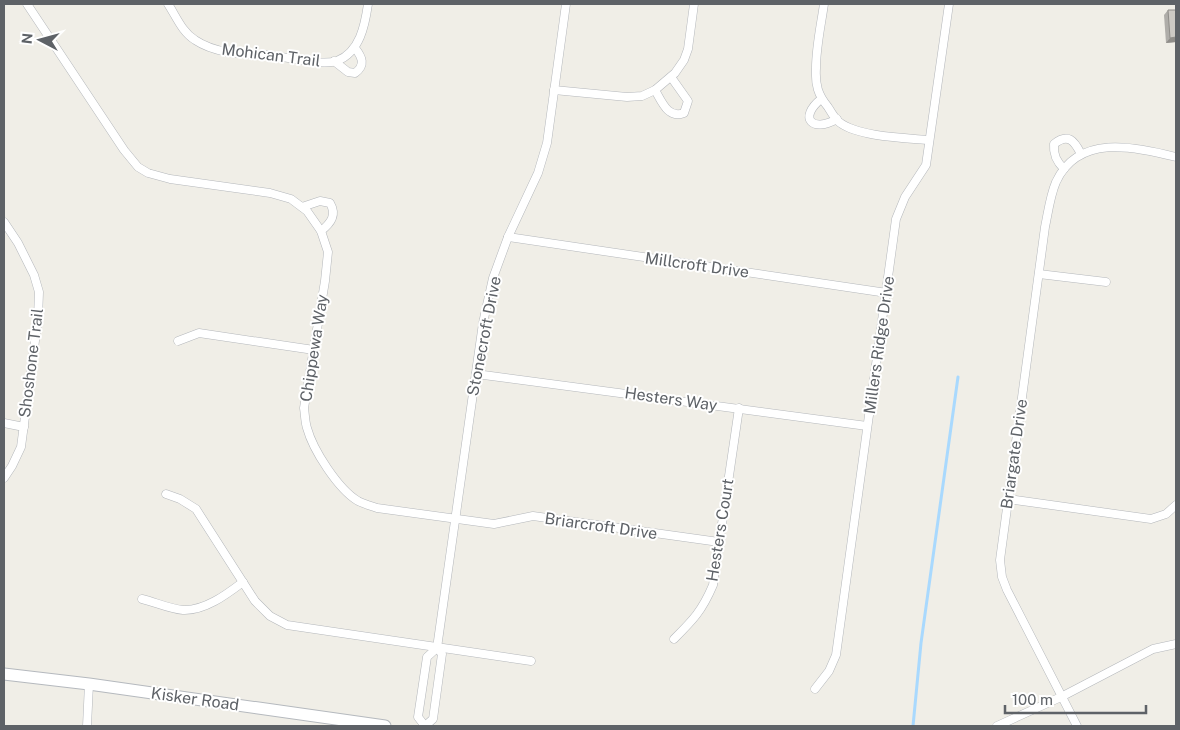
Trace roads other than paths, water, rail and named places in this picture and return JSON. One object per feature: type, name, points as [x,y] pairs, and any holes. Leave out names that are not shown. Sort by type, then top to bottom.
[{"type":"main road","name":"Kisker Road","points":[[4,674],[89,684],[385,726]]},
{"type":"street","name":"Chippewa Way","points":[[27,4],[124,150],[138,168],[170,179],[270,193],[291,199],[307,211],[321,231],[328,252],[304,408],[307,428],[316,447],[328,469],[345,490],[360,502],[377,508],[454,519]]},
{"type":"street","points":[[355,48],[365,24],[368,4]]},
{"type":"street","name":"Stonecroft Drive","points":[[437,648],[442,654],[433,718],[425,726],[418,716],[427,657],[437,648],[483,323],[493,278],[508,237],[538,173],[547,144],[566,4]]},
{"type":"street","points":[[554,90],[627,97],[642,96],[655,90],[671,77],[681,65],[688,49],[694,4]]},
{"type":"street","points":[[824,4],[816,78],[819,96],[837,120],[862,132],[929,140]]},
{"type":"street","name":"Millers Ridge Drive","points":[[815,688],[829,671],[836,655],[896,219],[905,197],[926,165],[949,4]]},
{"type":"street","name":"Mohican Trail","points":[[172,5],[186,32],[194,40],[205,46],[227,52],[326,62],[334,61],[355,48],[361,56],[362,64],[355,73],[348,72],[334,61]]},
{"type":"street","points":[[655,90],[672,114],[679,115],[684,113],[688,102],[671,77]]},
{"type":"street","points":[[821,99],[810,110],[809,121],[812,124],[821,126],[837,120]]},
{"type":"street","points":[[1064,169],[1056,159],[1053,150],[1054,144],[1060,139],[1068,139],[1075,143],[1081,154]]},
{"type":"street","name":"Briargate Drive","points":[[1077,726],[1007,590],[1002,576],[1000,560],[1046,228],[1054,189],[1070,161],[1081,154],[1106,147],[1123,147],[1160,152],[1176,157]]},
{"type":"street","points":[[302,207],[320,201],[330,203],[334,214],[330,224],[321,231]]},
{"type":"street","name":"Shoshone Trail","points":[[4,222],[18,243],[34,275],[39,292],[38,318],[24,427],[20,447],[12,466],[4,478]]},
{"type":"street","name":"Millcroft Drive","points":[[508,237],[887,293]]},
{"type":"street","points":[[1039,274],[1106,282]]},
{"type":"street","points":[[178,341],[199,333],[314,350]]},
{"type":"street","name":"Hesters Way","points":[[476,374],[867,426]]},
{"type":"street","name":"Hesters Court","points":[[674,639],[694,620],[705,604],[713,585],[739,408]]},
{"type":"street","points":[[4,423],[24,427]]},
{"type":"street","points":[[166,494],[180,499],[196,509],[254,601],[270,616],[287,625],[531,661]]},
{"type":"street","points":[[1008,499],[1151,519],[1166,514],[1176,505]]},
{"type":"street","name":"Briarcroft Drive","points":[[454,519],[494,524],[533,516],[719,542]]},
{"type":"street","points":[[142,598],[184,610],[202,606],[224,595],[243,582]]},
{"type":"street","points":[[997,726],[1061,697],[1153,649],[1176,644]]},
{"type":"street","points":[[87,726],[89,684]]},
{"type":"waterway","points":[[913,726],[921,643],[958,377]]}]
